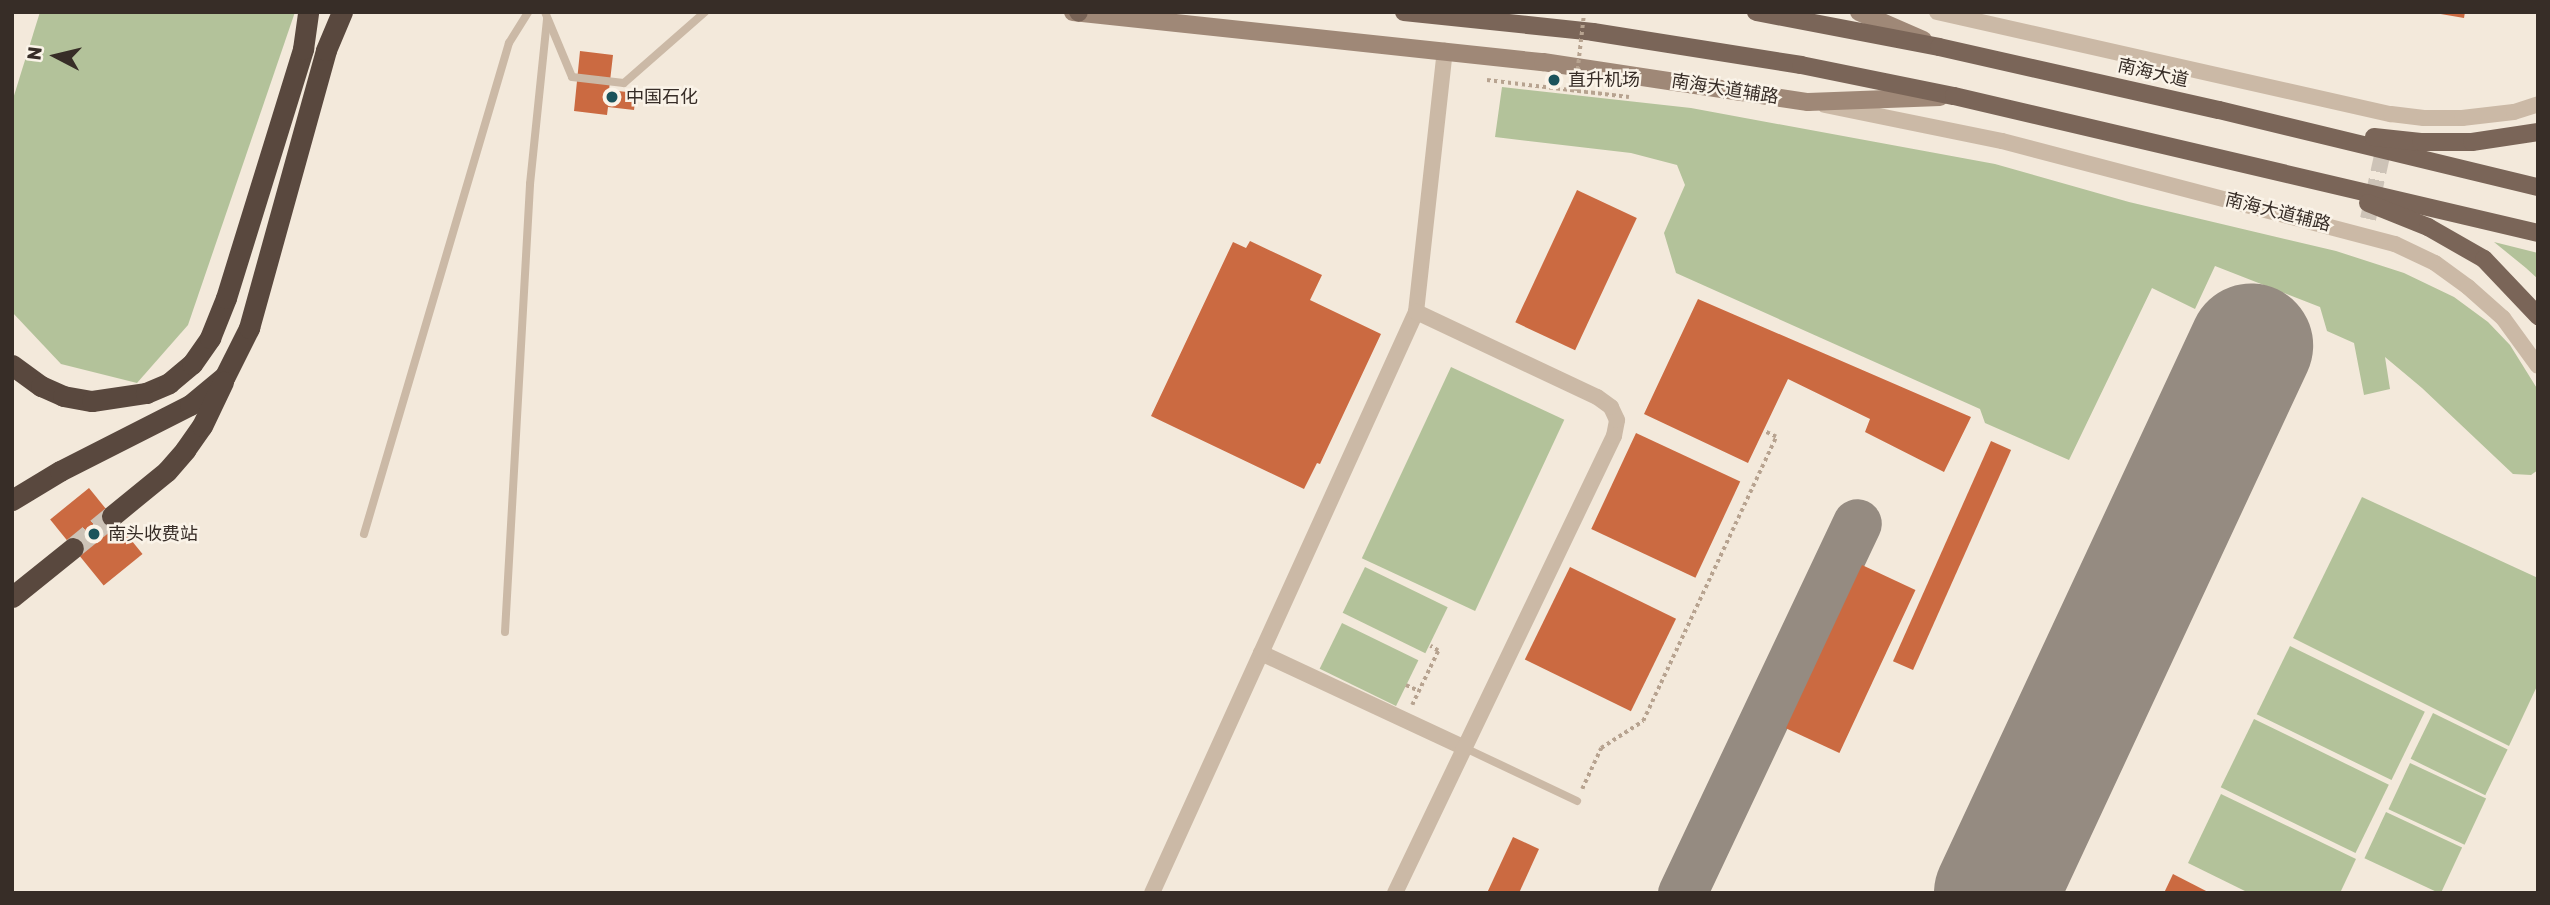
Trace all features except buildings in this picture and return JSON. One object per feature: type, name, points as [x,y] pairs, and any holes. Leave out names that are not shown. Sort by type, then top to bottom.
[{"type":"highway","points":[[12,365],[41,386],[63,396],[92,401],[146,393],[169,383],[192,364],[210,338],[226,298],[303,50],[308,12]]},
{"type":"highway","points":[[112,516],[167,471],[185,450],[202,426],[249,328],[326,50],[342,12]]},
{"type":"highway","points":[[12,500],[60,471],[190,405],[225,376]]},
{"type":"highway","points":[[12,597],[73,548]]},
{"type":"main road","name":"南海大道辅路","points":[[1077,12],[1556,64],[1808,102]]},
{"type":"main road","points":[[1404,12],[1694,46],[1954,96],[2538,233]]},
{"type":"main road","name":"南海大道","points":[[1756,12],[1939,47],[2538,187]]},
{"type":"main road","points":[[1859,12],[1939,47]]},
{"type":"main road","points":[[1808,102],[1954,96]]},
{"type":"main road","points":[[2269,122],[2421,142],[2492,141],[2538,132]]},
{"type":"main road","points":[[2282,174],[2400,215],[2455,242],[2484,259],[2538,316]]},
{"type":"street","points":[[1937,12],[2389,121],[2462,118],[2514,112],[2538,104]]},
{"type":"street","points":[[1152,893],[1416,312],[1445,51]]},
{"type":"street","name":"南海大道辅路","points":[[1808,102],[2002,141],[2366,227],[2435,263],[2468,287],[2503,318],[2538,366]]},
{"type":"street","points":[[1395,893],[1614,436],[1617,421],[1611,407],[1597,397],[1416,312]]},
{"type":"street","points":[[1261,653],[1465,748]]},
{"type":"lane","points":[[364,534],[509,43],[528,12]]},
{"type":"lane","points":[[546,15],[572,77],[624,83],[705,12]]},
{"type":"lane","points":[[505,632],[530,184],[546,15]]},
{"type":"lane","points":[[1465,748],[1577,801]]},
{"type":"path","points":[[1575,90],[1584,12]]},
{"type":"path","points":[[1486,80],[1629,97]]},
{"type":"path","points":[[1577,801],[1601,748],[1643,721],[1776,437],[1763,431]]},
{"type":"path","points":[[1405,720],[1438,651],[1430,646]]},
{"type":"path","points":[[1406,685],[1419,691]]},
{"type":"green space","points":[[40,12],[295,12],[188,325],[137,383],[61,364],[12,312],[12,102]]},
{"type":"green space","points":[[1502,87],[1691,108],[1995,164],[2129,202],[2336,251],[2404,273],[2454,297],[2488,322],[2510,345],[2538,390],[2538,470],[2531,475],[2513,474],[2385,357],[2390,389],[2364,395],[2354,343],[2327,331],[2320,307],[2215,266],[2195,309],[2152,288],[2069,460],[1985,423],[1980,409],[1676,273],[1664,233],[1685,185],[1677,165],[1631,153],[1495,137]]},
{"type":"green space","points":[[2494,242],[2538,253],[2538,279],[2526,268]]},
{"type":"green space","points":[[1451,367],[1564,420],[1475,611],[1362,558]]},
{"type":"green space","points":[[2362,497],[2538,578],[2538,684],[2509,746],[2293,638]]},
{"type":"green space","points":[[1365,567],[1448,607],[1425,653],[1343,613]]},
{"type":"green space","points":[[1342,623],[1418,660],[1396,706],[1320,669]]},
{"type":"green space","points":[[2290,646],[2425,712],[2392,780],[2257,714]]},
{"type":"green space","points":[[2433,713],[2508,749],[2485,795],[2411,759]]},
{"type":"green space","points":[[2254,719],[2389,785],[2356,853],[2221,787]]},
{"type":"green space","points":[[2410,763],[2486,798],[2465,845],[2388,809]]},
{"type":"green space","points":[[2221,794],[2356,859],[2340,893],[2249,893],[2188,863]]},
{"type":"green space","points":[[2386,812],[2462,847],[2441,893],[2364,858]]},
{"type":"green space","points":[[2039,863],[2057,893],[2026,893]]},
{"type":"taxiway","points":[[1682,893],[1857,523]]},
{"type":"runway","points":[[1996,893],[2251,346]]},
{"type":"tunnel","points":[[2368,219],[2388,129]]},
{"type":"tunnel","points":[[73,548],[112,516]]},
{"type":"place","name":"直升机场","points":[[1554,80]]},
{"type":"place","name":"中国石化","points":[[612,97]]},
{"type":"place","name":"南头收费站","points":[[94,534]]}]
